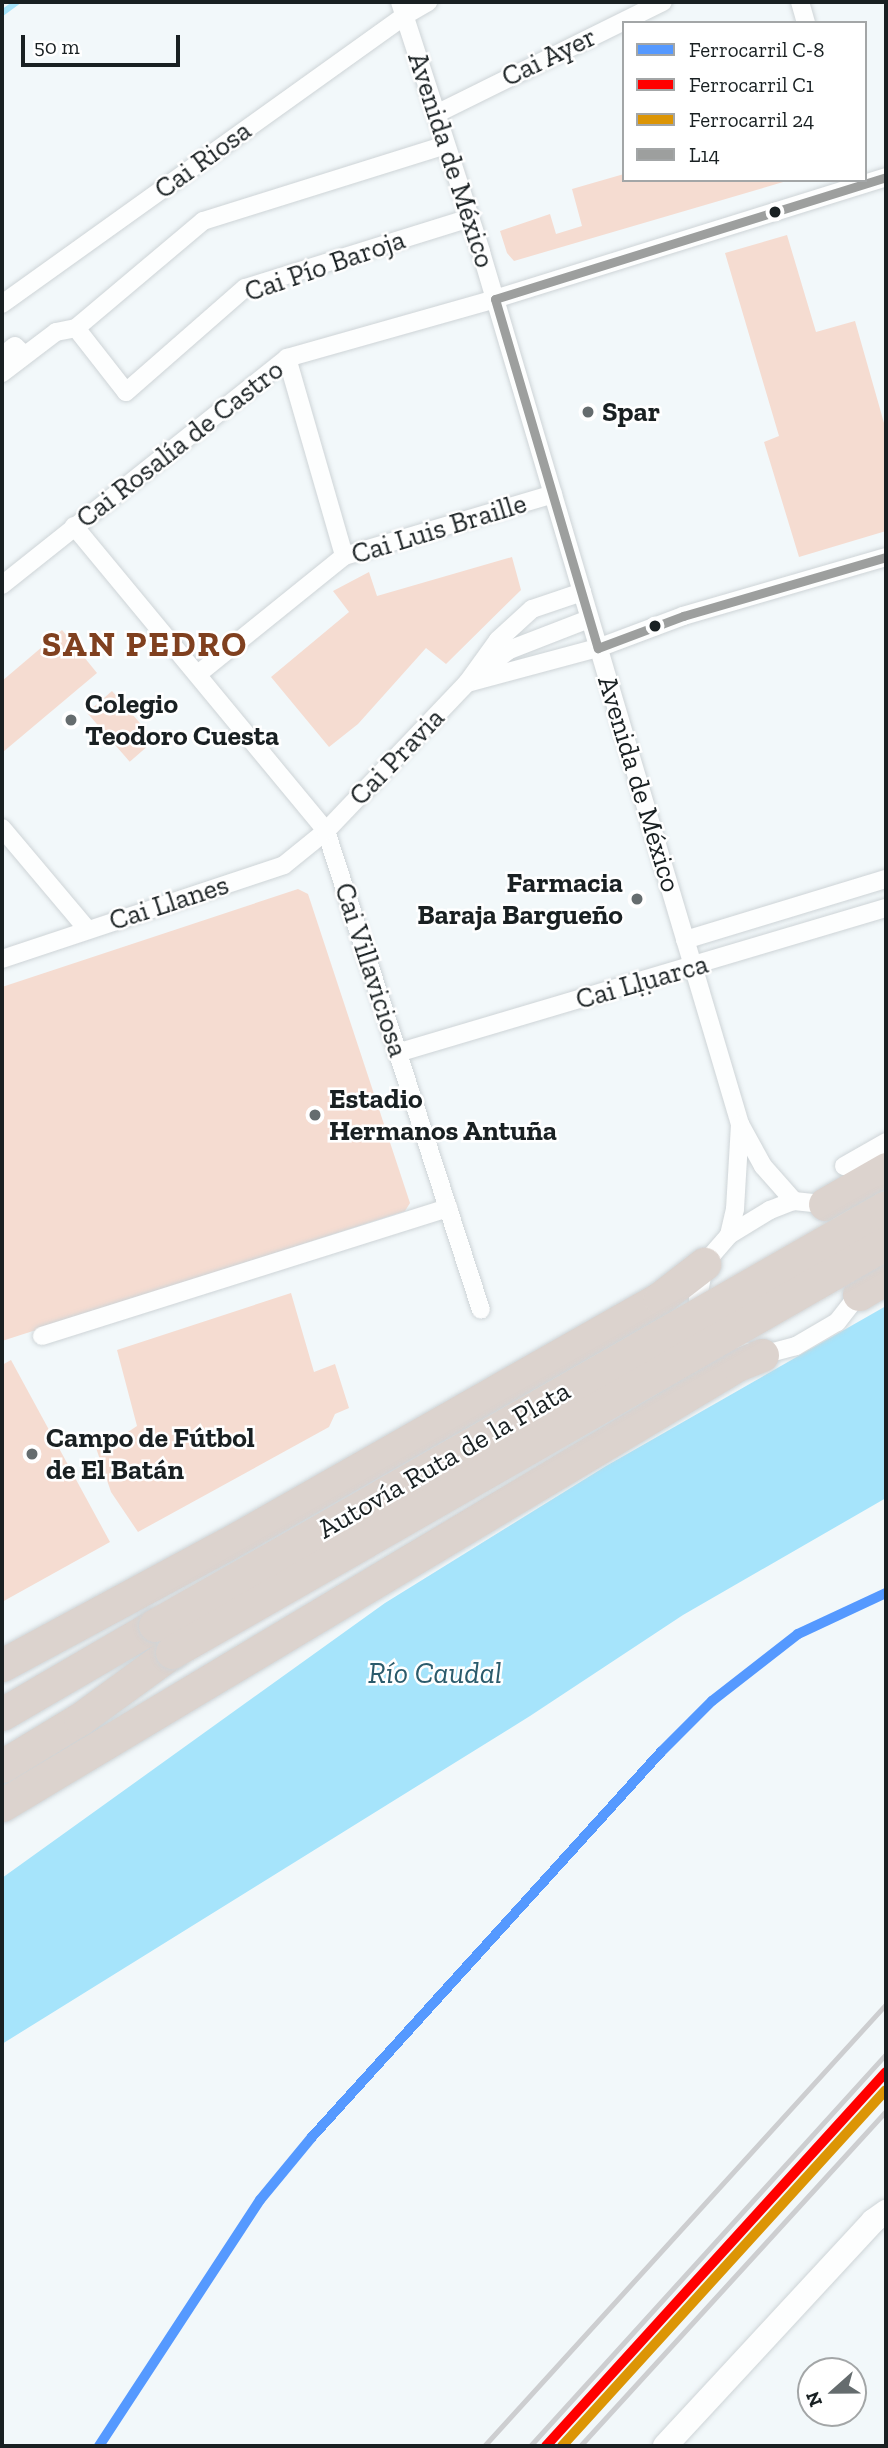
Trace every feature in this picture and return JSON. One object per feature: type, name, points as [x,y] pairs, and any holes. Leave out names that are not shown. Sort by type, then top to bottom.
[{"type":"highway","points":[[810,1203],[886,1169]]},
{"type":"highway","name":"Autovía Ruta de la Plata","points":[[2,1749],[164,1638],[886,1207]]},
{"type":"highway","name":"Autovía Ruta de la Plata","points":[[2,1714],[164,1638],[886,1243]]},
{"type":"highway","points":[[2,1665],[227,1544],[660,1298],[704,1264]]},
{"type":"highway","points":[[2,1804],[737,1365],[762,1355]]},
{"type":"highway","points":[[2,1766],[80,1718],[164,1638]]},
{"type":"street","name":"Cai Riosa","points":[[2,304],[402,9],[428,2]]},
{"type":"street","name":"Cai Ayer","points":[[624,21],[663,2]]},
{"type":"street","points":[[800,2],[805,21]]},
{"type":"street","name":"Avenida de México","points":[[402,9],[495,299],[740,1124],[763,1166],[810,1203]]},
{"type":"street","name":"Cai Ayer","points":[[436,114],[622,22]]},
{"type":"street","points":[[2,373],[56,332],[76,328],[203,221],[445,145]]},
{"type":"street","name":"Cai Rosalía de Castro","points":[[867,180],[886,177]]},
{"type":"street","name":"Cai Rosalía de Castro","points":[[2,585],[287,358],[495,299],[855,182]]},
{"type":"street","name":"Cai Pío Baroja","points":[[76,328],[126,392],[245,288],[470,218]]},
{"type":"street","points":[[2,356],[15,346],[20,351],[2,363]]},
{"type":"street","points":[[287,358],[344,556]]},
{"type":"street","name":"Cai Luis Braille","points":[[198,674],[344,556],[553,494]]},
{"type":"street","points":[[74,526],[326,831]]},
{"type":"street","name":"Cai Pravia","points":[[467,683],[598,648],[683,616],[886,557]]},
{"type":"street","name":"Cai Pravia","points":[[467,683],[498,640],[532,609],[582,592]]},
{"type":"street","name":"Cai Pravia","points":[[326,831],[467,683],[509,649],[589,619]]},
{"type":"street","points":[[2,828],[88,930]]},
{"type":"street","name":"Cai Llanes","points":[[2,959],[284,865],[326,831]]},
{"type":"street","name":"Cai Villaviciosa","points":[[326,831],[481,1310]]},
{"type":"street","points":[[685,940],[886,878]]},
{"type":"street","name":"Cai Ḷḷuarca","points":[[397,1053],[886,908]]},
{"type":"street","name":"Avenida de México","points":[[729,1236],[736,1209],[740,1124]]},
{"type":"street","points":[[844,1166],[886,1142]]},
{"type":"street","points":[[810,1203],[850,1219],[860,1235],[873,1286],[837,1322],[796,1346],[762,1355],[727,1346],[709,1325],[698,1299],[704,1264],[729,1236],[770,1210],[810,1203]]},
{"type":"street","points":[[42,1336],[448,1208]]},
{"type":"street","points":[[665,2446],[873,2221],[886,2212]]},
{"type":"shaded area","points":[[622,175],[622,182],[783,182],[514,261],[507,253],[500,231],[550,214],[556,234],[582,226],[572,189]]},
{"type":"shaded area","points":[[787,235],[816,332],[855,321],[886,430],[886,531],[799,557],[764,442],[779,436],[725,253]]},
{"type":"shaded area","points":[[512,557],[521,590],[446,664],[426,648],[358,724],[329,747],[271,677],[349,612],[333,591],[369,572],[377,596]]},
{"type":"shaded area","points":[[62,630],[97,673],[3,752],[2,681]]},
{"type":"shaded area","points":[[112,691],[155,740],[130,762],[87,713]]},
{"type":"shaded area","points":[[298,889],[308,894],[410,1203],[405,1211],[2,1341],[2,987]]},
{"type":"shaded area","points":[[291,1293],[314,1372],[335,1364],[349,1408],[335,1414],[329,1427],[138,1532],[111,1492],[94,1442],[125,1434],[137,1426],[117,1350]]},
{"type":"shaded area","name":"Campo de Fútbol de El Batán","points":[[11,1360],[110,1542],[2,1602],[2,1365]]},
{"type":"water","name":"Río Caudal","points":[[886,1306],[886,1498],[683,1615],[530,1716],[2,2044],[2,1878],[385,1603],[606,1466]]},
{"type":"waterway","points":[[2,13],[17,2]]},
{"type":"railway","points":[[484,2446],[886,2004]]},
{"type":"railway","points":[[530,2446],[886,2054]]},
{"type":"railway","points":[[580,2446],[886,2111]]},
{"type":"rail line","name":"C-8","points":[[99,2446],[260,2200],[312,2137],[661,1752],[712,1701],[798,1634],[886,1593]]},
{"type":"rail line","name":"C1","points":[[546,2446],[886,2072]]},
{"type":"rail line","name":"24","points":[[562,2446],[886,2090]]},
{"type":"transit line","name":"L14","points":[[495,299],[886,177]]},
{"type":"transit line","name":"L14","points":[[495,299],[598,648]]},
{"type":"transit line","name":"L14","points":[[598,648],[683,616],[886,557]]},
{"type":"place","name":"Spar","points":[[588,412]]},
{"type":"place","name":"Colegio Teodoro Cuesta","points":[[71,720]]},
{"type":"place","name":"Farmacia Baraja Bargueño","points":[[637,899]]},
{"type":"place","name":"Estadio Hermanos Antuña","points":[[315,1115]]},
{"type":"place","name":"Campo de Fútbol de El Batán","points":[[32,1454]]},
{"type":"district","name":"SAN PEDRO","points":[[145,644]]}]
